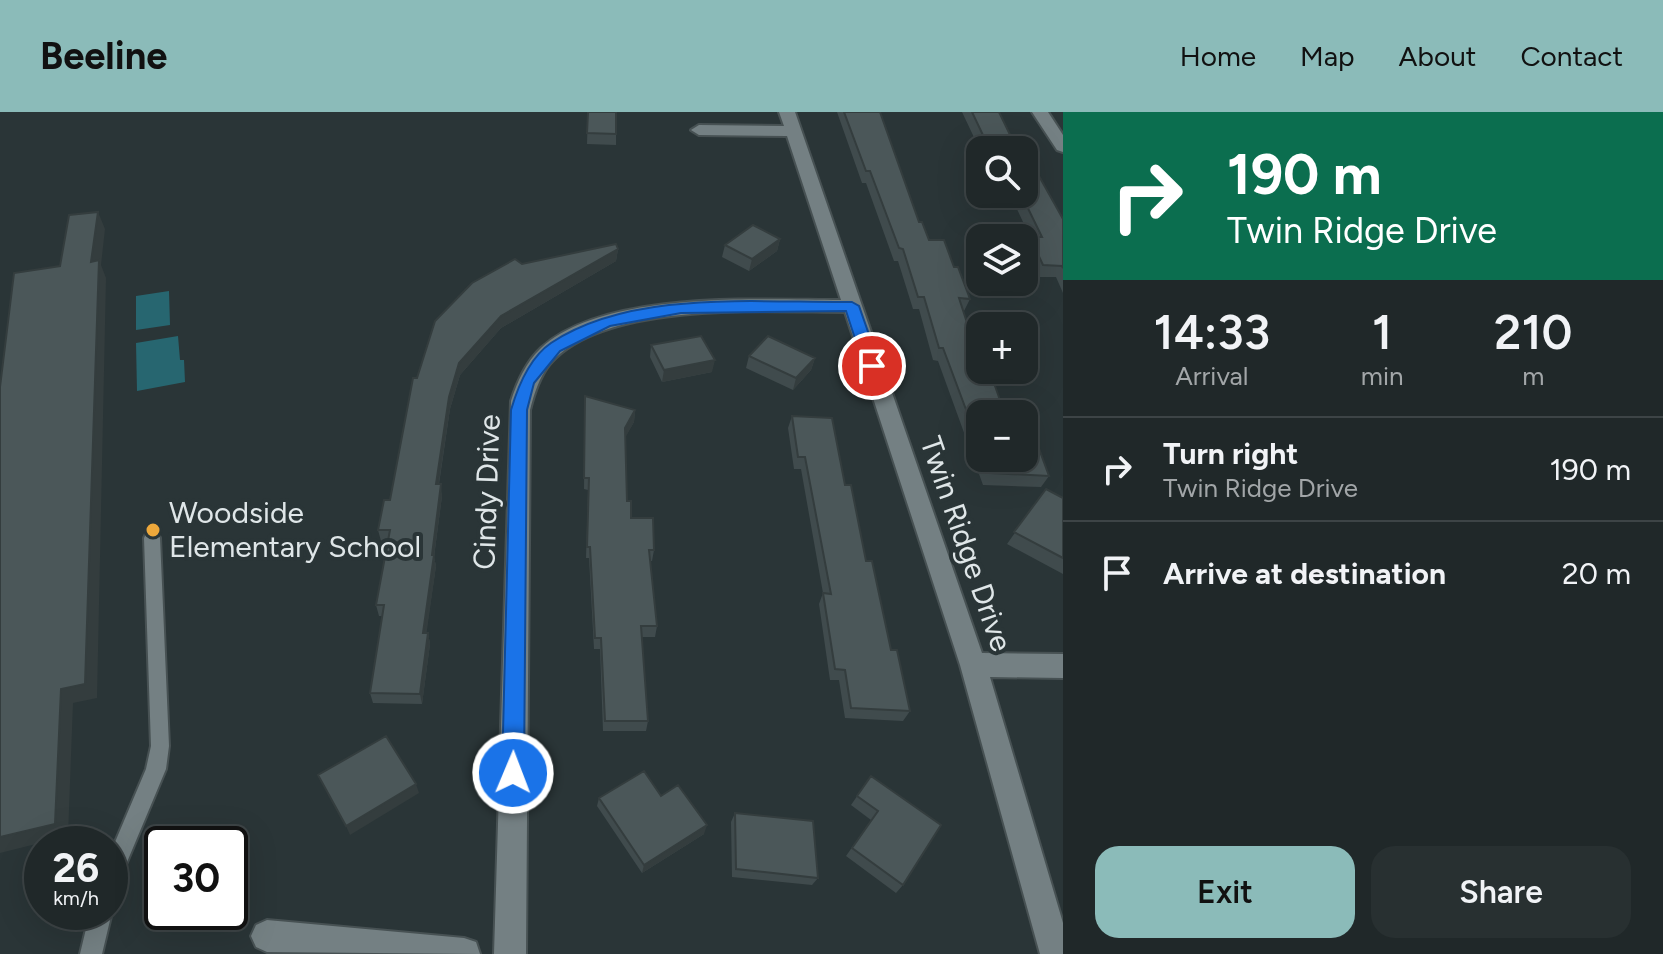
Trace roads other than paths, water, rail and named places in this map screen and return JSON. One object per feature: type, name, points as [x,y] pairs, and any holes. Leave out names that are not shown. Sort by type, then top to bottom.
[{"type":"street","points":[[1040,112],[1063,147]]},
{"type":"street","points":[[699,130],[790,122]]},
{"type":"street","name":"Twin Ridge Drive","points":[[790,122],[973,665],[1056,954]]},
{"type":"street","name":"Cindy Drive","points":[[510,954],[519,410],[527,382],[555,348],[606,322],[681,308],[852,306]]},
{"type":"street","points":[[973,665],[1063,666]]},
{"type":"street","points":[[267,936],[464,954]]},
{"type":"lane","points":[[128,836],[156,769],[160,746],[152,538]]},
{"type":"lane","points":[[91,954],[97,930]]},
{"type":"place","name":"Woodside Elementary School","points":[[153,530]]}]
